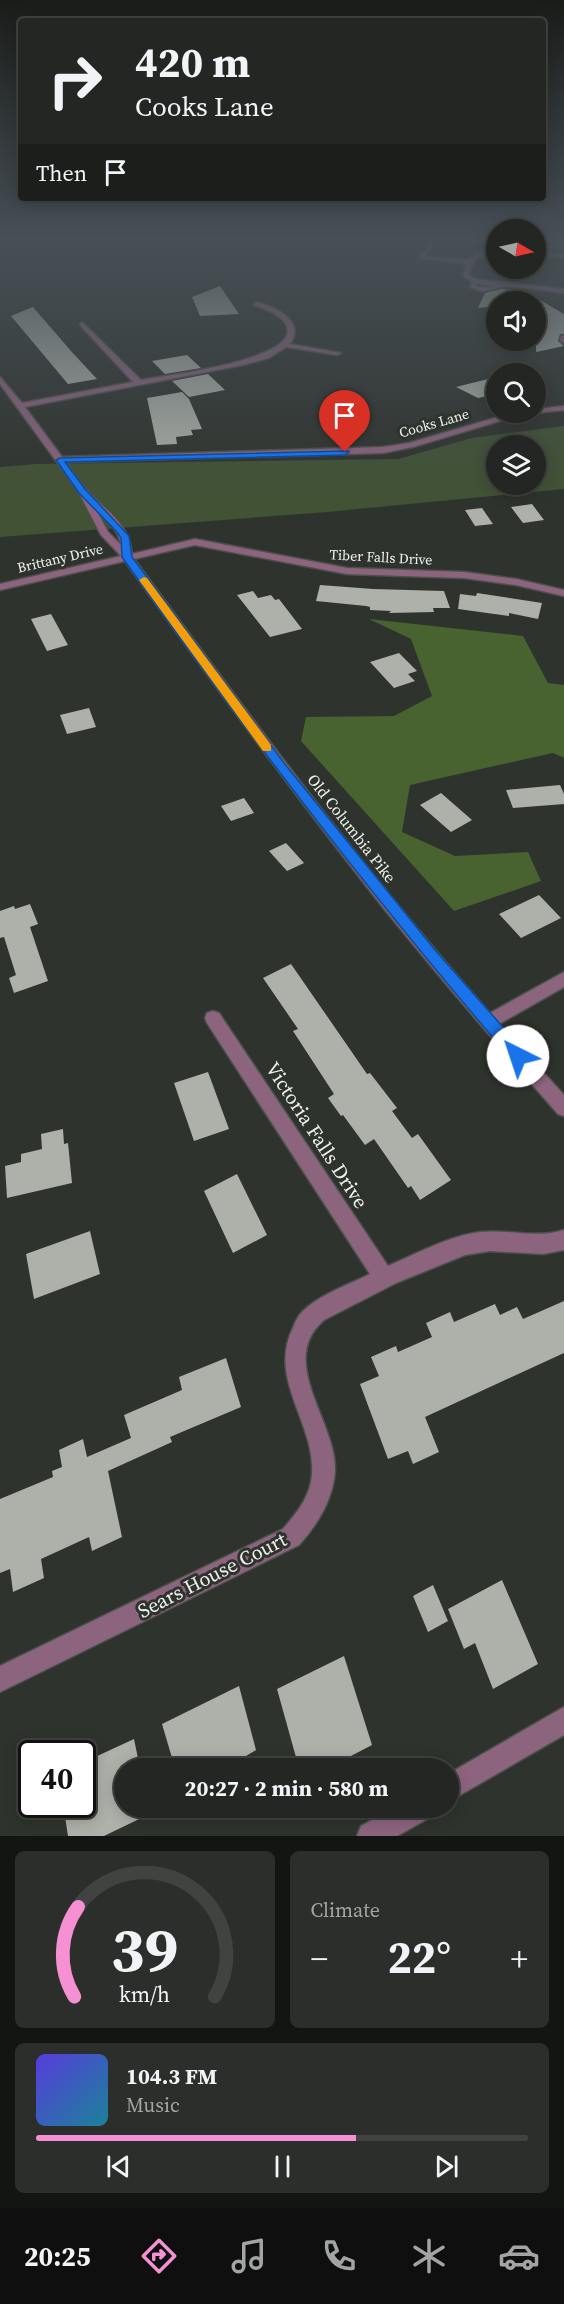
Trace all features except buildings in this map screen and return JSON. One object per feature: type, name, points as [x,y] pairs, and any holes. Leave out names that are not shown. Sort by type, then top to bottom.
[{"type":"street","points":[[83,325],[139,383]]},
{"type":"street","points":[[20,406],[243,363],[275,352],[285,345],[292,332],[290,325]]},
{"type":"street","points":[[285,345],[337,352]]},
{"type":"street","name":"Old Columbia Pike","points":[[0,379],[82,491],[104,533],[127,557],[280,766],[430,954],[564,1108]]},
{"type":"street","points":[[546,410],[564,408]]},
{"type":"street","name":"Cooks Lane","points":[[60,460],[383,450],[410,445],[487,423]]},
{"type":"street","name":"Tiber Falls Drive","points":[[127,557],[185,543],[204,542],[347,571],[472,576],[564,593]]},
{"type":"street","name":"Brittany Drive","points":[[0,588],[127,557]]},
{"type":"street","points":[[488,1022],[564,979]]},
{"type":"street","name":"Victoria Falls Drive","points":[[213,1018],[383,1278]]},
{"type":"street","name":"Sears House Court","points":[[0,1679],[291,1537],[308,1520],[319,1497],[323,1473],[321,1447],[298,1388],[294,1361],[307,1320],[320,1309],[383,1278],[476,1242],[544,1246],[564,1240]]},
{"type":"street","points":[[459,1783],[564,1720]]},
{"type":"street","points":[[371,1836],[402,1818]]},
{"type":"green space","points":[[564,426],[564,489],[546,491],[546,435],[495,435]]},
{"type":"green space","points":[[486,436],[486,495],[502,495],[327,512],[0,537],[0,467],[36,464],[398,459]]},
{"type":"green space","points":[[369,619],[523,636],[548,683],[564,685],[564,758],[553,753],[410,785],[402,832],[455,856],[528,852],[541,881],[454,911],[301,741],[306,717],[394,716],[432,696],[411,639]]},
{"type":"slow traffic","points":[[144,580],[267,748]]},
{"type":"route","points":[[345,452],[60,460],[82,491],[116,524],[125,537],[127,557],[280,766],[430,954],[518,1056]]}]
